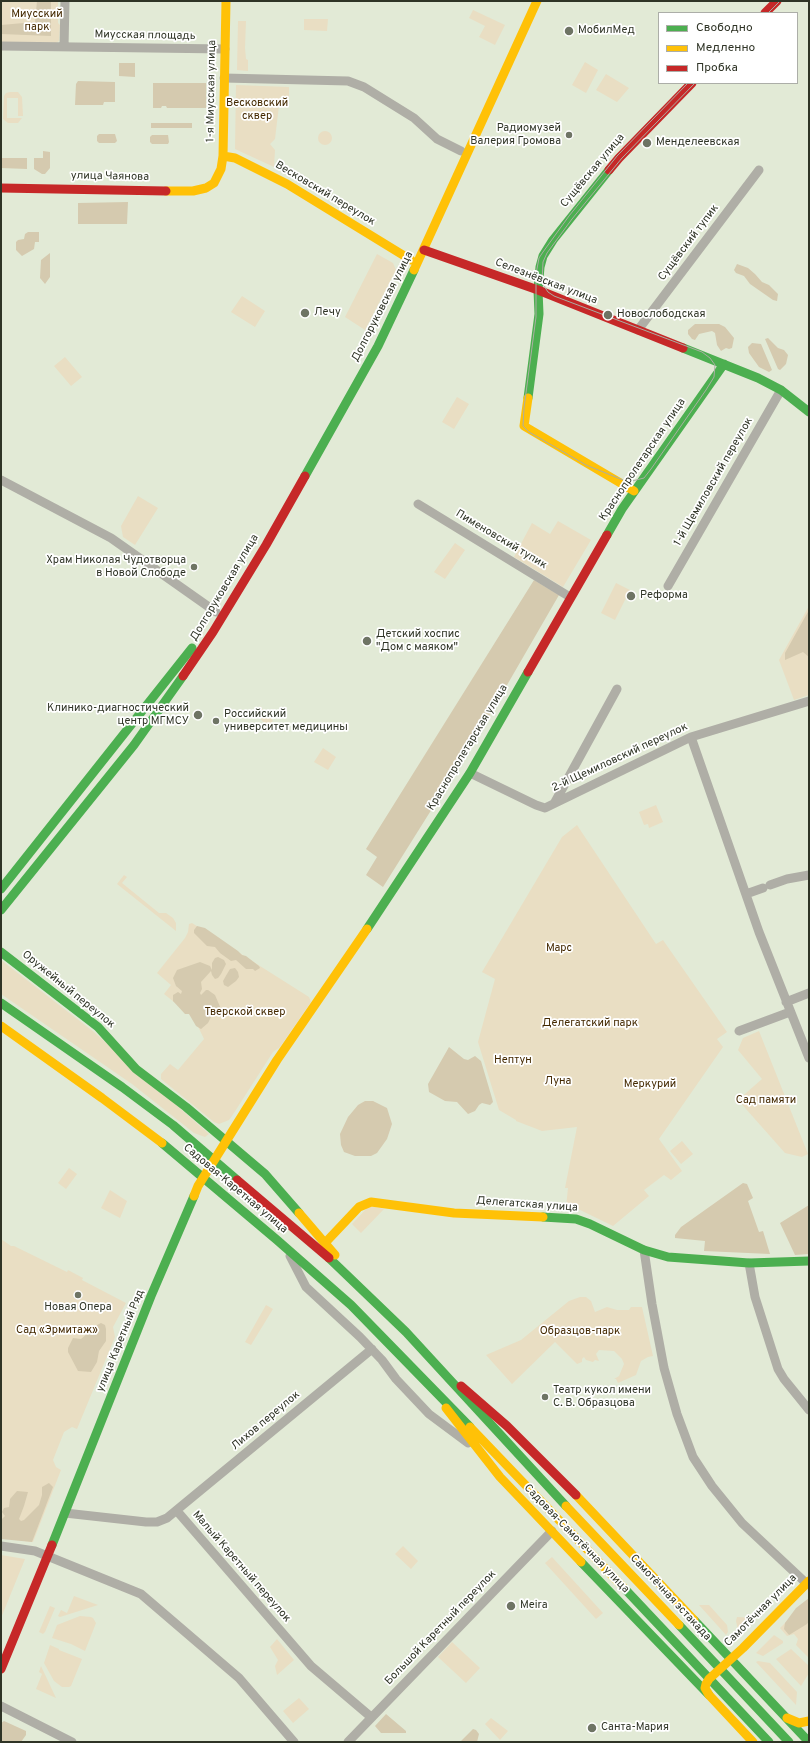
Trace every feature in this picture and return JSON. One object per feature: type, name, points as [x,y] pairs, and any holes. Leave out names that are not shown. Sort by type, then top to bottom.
[{"type":"main road","name":"1-я Миусская улица","points":[[216,180],[221,169],[223,156],[226,1]]},
{"type":"main road","name":"Долгоруковская улица","points":[[1,889],[40,838],[133,725],[174,672],[216,612],[270,522],[371,341],[411,260],[528,1]]},
{"type":"main road","name":"Долгоруковская улица","points":[[1,910],[144,733],[213,632],[270,538],[373,354],[424,250],[537,1]]},
{"type":"main road","points":[[766,12],[777,1]]},
{"type":"main road","name":"Сущёвская улица","points":[[634,491],[524,426],[538,321],[540,267],[544,256],[570,218],[619,158],[691,84]]},
{"type":"main road","name":"Весковский переулок","points":[[223,156],[235,158],[287,184],[411,260]]},
{"type":"main road","name":"улица Чаянова","points":[[1,188],[193,191],[206,188],[216,180]]},
{"type":"main road","name":"Селезнёвская улица","points":[[424,250],[538,290],[758,378],[780,390],[809,412]]},
{"type":"main road","name":"Краснопролетарская улица","points":[[225,1140],[277,1060],[320,1000],[470,773],[570,597],[634,491],[724,364]]},
{"type":"main road","name":"Оружейный переулок","points":[[2,953],[98,1027],[136,1069],[225,1140]]},
{"type":"main road","name":"Садовая-Каретная улица","points":[[1,1003],[122,1086],[173,1125],[325,1255],[406,1332],[450,1378]]},
{"type":"main road","name":"Садовая-Каретная улица","points":[[1,1026],[119,1110],[203,1177],[351,1305],[436,1392]]},
{"type":"main road","name":"улица Каретный Ряд","points":[[1,1669],[20,1628],[151,1296],[194,1193],[225,1140]]},
{"type":"main road","name":"Садовая-Каретная улица","points":[[225,1140],[268,1177],[367,1294]]},
{"type":"main road","name":"Делегатская улица","points":[[325,1243],[359,1207],[371,1202],[454,1213],[581,1221],[644,1250],[668,1257],[750,1263],[809,1261]]},
{"type":"main road","points":[[450,1378],[468,1391],[533,1451],[809,1742]]},
{"type":"main road","name":"Самотёчная эстакада","points":[[450,1378],[534,1471],[789,1742]]},
{"type":"main road","points":[[436,1392],[523,1480],[769,1742]]},
{"type":"main road","name":"Садовая-Самотёчная улица","points":[[436,1392],[454,1420],[500,1476],[753,1742]]},
{"type":"main road","name":"Самотёчная улица","points":[[709,1695],[705,1688],[706,1682],[808,1582]]},
{"type":"main road","points":[[660,1644],[672,1649],[678,1647],[694,1631],[695,1624],[692,1617]]},
{"type":"main road","points":[[785,1717],[799,1723],[809,1721]]},
{"type":"street","points":[[64,47],[65,1]]},
{"type":"street","name":"Миусская площадь","points":[[1,46],[225,49]]},
{"type":"street","points":[[224,78],[348,81],[364,87],[414,118],[437,139],[461,151]]},
{"type":"street","name":"Сущёвский тупик","points":[[638,330],[759,170]]},
{"type":"street","name":"1-й Щемиловский переулок","points":[[668,586],[780,390]]},
{"type":"street","points":[[1,480],[106,535],[216,612]]},
{"type":"street","name":"Пименовский тупик","points":[[418,504],[570,597]]},
{"type":"street","points":[[555,802],[616,689]]},
{"type":"street","name":"2-й Щемиловский переулок","points":[[470,773],[541,807],[546,807],[692,741],[809,701]]},
{"type":"street","points":[[133,725],[138,722],[142,723],[145,728],[144,733]]},
{"type":"street","points":[[692,741],[746,894],[786,1002],[809,1058]]},
{"type":"street","points":[[40,838],[39,844],[41,849],[47,850],[52,848]]},
{"type":"street","points":[[746,894],[787,879],[809,875]]},
{"type":"street","points":[[786,1002],[809,993]]},
{"type":"street","points":[[739,1031],[790,1012]]},
{"type":"street","points":[[281,1243],[306,1287],[372,1349],[396,1379],[429,1414],[480,1452]]},
{"type":"street","points":[[644,1250],[652,1304],[667,1381],[694,1457],[712,1486],[742,1523],[808,1582]]},
{"type":"street","points":[[750,1263],[755,1297],[778,1369],[784,1380],[809,1410]]},
{"type":"street","name":"Лихов переулок","points":[[177,1511],[372,1349]]},
{"type":"street","name":"Малый Каретный переулок","points":[[65,1513],[152,1522],[162,1521],[177,1511],[311,1666],[371,1717]]},
{"type":"street","name":"Большой Каретный переулок","points":[[348,1742],[552,1531]]},
{"type":"street","points":[[1,1546],[21,1548],[48,1555],[136,1591],[239,1678],[266,1707],[294,1742]]},
{"type":"street","points":[[1,1706],[58,1739],[72,1742]]},
{"type":"green space","name":"Миусский парк","points":[[1,1],[58,1],[58,23],[60,25],[59,41],[56,43],[1,42]]},
{"type":"green space","points":[[37,1],[51,1],[51,36],[1,34],[1,25],[35,22]]},
{"type":"green space","points":[[473,10],[505,25],[495,45],[479,37],[485,26],[469,18]]},
{"type":"green space","points":[[304,19],[328,19],[327,31],[304,30]]},
{"type":"green space","points":[[238,21],[246,21],[245,48],[246,59],[248,60],[248,71],[237,70]]},
{"type":"green space","points":[[585,62],[598,70],[586,93],[572,85]]},
{"type":"green space","points":[[119,63],[135,63],[135,77],[119,76]]},
{"type":"green space","points":[[606,74],[629,88],[617,102],[596,90]]},
{"type":"green space","points":[[78,81],[115,82],[115,102],[104,102],[103,105],[75,105],[76,84]]},
{"type":"green space","points":[[153,83],[206,83],[206,108],[167,108],[166,106],[162,106],[161,108],[153,108]]},
{"type":"green space","name":"Весковский сквер","points":[[236,85],[289,87],[289,97],[280,97],[275,139],[270,144],[275,150],[274,167],[235,149]]},
{"type":"green space","points":[[18,92],[22,97],[23,116],[18,116],[18,98],[7,98],[7,118],[22,118],[18,123],[8,123],[3,119],[4,96],[6,93]]},
{"type":"green space","points":[[151,123],[192,123],[192,128],[151,128]]},
{"type":"green space","points":[[322,131],[328,131],[332,135],[332,141],[328,145],[322,145],[318,141],[318,135]]},
{"type":"green space","points":[[99,134],[115,134],[117,141],[115,143],[99,143],[97,141],[97,136]]},
{"type":"green space","points":[[152,135],[168,135],[169,142],[168,144],[152,144],[150,142],[150,137]]},
{"type":"green space","points":[[43,151],[50,152],[50,168],[45,174],[42,174],[34,169],[34,158],[43,158]]},
{"type":"green space","points":[[1,158],[27,158],[27,169],[1,168]]},
{"type":"green space","points":[[128,202],[127,224],[78,224],[78,203]]},
{"type":"green space","points":[[28,232],[39,232],[39,242],[35,242],[34,249],[22,256],[16,250],[16,242],[24,239],[25,234]]},
{"type":"green space","points":[[50,253],[50,277],[45,284],[40,278],[41,260]]},
{"type":"green space","points":[[377,254],[393,263],[396,270],[365,330],[345,317]]},
{"type":"green space","points":[[737,264],[748,268],[762,282],[769,285],[778,294],[777,301],[773,300],[750,284],[744,276],[736,273],[734,270]]},
{"type":"green space","points":[[242,296],[265,311],[255,327],[231,312]]},
{"type":"green space","points":[[695,324],[719,324],[725,327],[734,338],[732,348],[726,348],[721,351],[717,345],[715,333],[712,331],[699,334],[695,340],[692,339],[688,334],[688,330]]},
{"type":"green space","points":[[768,338],[778,348],[784,350],[788,355],[786,364],[780,370],[778,369],[765,339]]},
{"type":"green space","points":[[752,343],[761,344],[772,370],[769,372],[759,367],[749,353],[748,347]]},
{"type":"green space","points":[[65,357],[82,377],[71,386],[54,366]]},
{"type":"green space","points":[[457,397],[469,404],[454,429],[442,422]]},
{"type":"green space","points":[[138,496],[158,508],[135,545],[123,537],[121,526]]},
{"type":"green space","points":[[558,521],[591,540],[563,587],[514,557],[532,523],[550,534]]},
{"type":"green space","points":[[455,543],[465,550],[445,579],[434,572]]},
{"type":"green space","points":[[534,580],[559,595],[477,737],[383,887],[366,875],[377,857],[366,849]]},
{"type":"green space","points":[[616,583],[630,590],[615,620],[601,613]]},
{"type":"green space","points":[[809,606],[809,695],[794,700],[779,660]]},
{"type":"green space","points":[[809,610],[809,657],[803,652],[785,660],[785,653]]},
{"type":"green space","points":[[260,706],[273,721],[267,726],[254,712]]},
{"type":"green space","points":[[323,748],[336,757],[328,770],[314,762]]},
{"type":"green space","points":[[656,805],[663,822],[649,828],[648,824],[644,825],[639,812]]},
{"type":"green space","name":"Делегатский парк","points":[[577,825],[656,944],[663,940],[727,1032],[717,1039],[723,1047],[659,1139],[682,1171],[671,1180],[664,1175],[644,1190],[649,1196],[613,1226],[576,1208],[566,1207],[568,1188],[565,1188],[577,1127],[542,1131],[516,1121],[499,1110],[478,1042],[495,979],[482,972],[562,837]]},
{"type":"green space","points":[[124,875],[127,877],[122,883],[159,913],[166,913],[173,918],[176,923],[176,931],[117,884]]},
{"type":"green space","name":"Тверской сквер","points":[[192,923],[309,997],[311,1002],[280,1047],[273,1052],[229,1120],[219,1124],[214,1122],[161,1079],[161,1074],[170,1064],[178,1070],[204,1039],[194,1018],[164,994],[171,985],[157,973],[185,938],[188,932],[189,924]]},
{"type":"green space","points":[[197,926],[205,928],[242,955],[246,956],[260,968],[255,971],[253,969],[246,969],[236,960],[231,961],[220,953],[215,947],[207,946],[194,933]]},
{"type":"green space","points":[[218,957],[224,960],[226,964],[221,974],[215,979],[211,971],[201,982],[202,989],[200,993],[201,995],[208,990],[215,995],[221,1009],[218,1012],[213,1013],[208,1023],[201,1029],[196,1026],[189,1014],[185,1014],[173,1001],[173,995],[178,992],[181,994],[182,991],[176,986],[173,978],[177,970],[200,962],[210,966],[212,970],[212,963],[215,958]]},
{"type":"green space","points":[[1,960],[94,1032],[209,1134],[205,1137],[194,1133],[132,1084],[1,994]]},
{"type":"green space","points":[[235,968],[239,977],[228,987],[224,985],[223,981],[230,969]]},
{"type":"green space","name":"Сад памяти","points":[[759,1031],[808,1154],[802,1157],[785,1153],[738,1100],[762,1079],[738,1050],[743,1038]]},
{"type":"green space","points":[[449,1047],[464,1059],[468,1060],[475,1056],[481,1061],[493,1102],[490,1105],[482,1103],[475,1111],[468,1114],[457,1102],[445,1101],[429,1092],[428,1084]]},
{"type":"green space","points":[[365,1101],[373,1101],[387,1108],[392,1124],[387,1139],[377,1153],[371,1156],[355,1156],[344,1152],[341,1145],[340,1134],[348,1117],[358,1105]]},
{"type":"green space","points":[[682,1141],[693,1154],[681,1164],[670,1151]]},
{"type":"green space","points":[[69,1168],[77,1174],[66,1189],[58,1183]]},
{"type":"green space","points":[[743,1183],[747,1184],[753,1198],[748,1201],[759,1232],[763,1231],[770,1254],[704,1251],[705,1241],[675,1238],[675,1235],[681,1227]]},
{"type":"green space","points":[[110,1190],[127,1201],[120,1218],[101,1208]]},
{"type":"green space","points":[[809,1205],[809,1254],[795,1255],[780,1223]]},
{"type":"green space","points":[[369,1206],[384,1209],[361,1233],[352,1224]]},
{"type":"green space","name":"Сад «Эрмитаж»","points":[[1,1239],[11,1246],[14,1246],[67,1272],[68,1270],[83,1278],[82,1280],[126,1303],[113,1327],[115,1337],[77,1429],[72,1427],[64,1432],[53,1460],[56,1467],[61,1470],[33,1542],[1,1538]]},
{"type":"green space","name":"Образцов-парк","points":[[580,1297],[586,1297],[591,1301],[595,1312],[607,1307],[617,1310],[629,1310],[631,1307],[642,1307],[653,1356],[641,1361],[636,1375],[618,1383],[616,1379],[614,1379],[619,1376],[624,1364],[622,1359],[614,1351],[599,1350],[596,1354],[599,1361],[595,1360],[593,1362],[586,1360],[584,1357],[582,1362],[577,1364],[555,1342],[512,1384],[486,1355],[521,1340],[569,1301]]},
{"type":"green space","points":[[266,1305],[273,1309],[251,1345],[245,1342]]},
{"type":"green space","points":[[101,1323],[105,1325],[106,1341],[99,1351],[97,1362],[91,1372],[78,1371],[68,1352],[68,1348],[73,1338],[81,1339],[91,1328]]},
{"type":"green space","points":[[49,1483],[53,1487],[32,1542],[1,1539],[1,1520],[5,1516],[2,1512],[4,1508],[9,1507],[10,1499],[17,1491],[28,1492],[19,1519],[21,1521],[24,1520],[39,1505],[42,1495],[42,1487]]},
{"type":"green space","points":[[403,1546],[418,1561],[411,1569],[395,1554]]},
{"type":"green space","points":[[1,1555],[25,1559],[1,1618]]},
{"type":"green space","points":[[552,1557],[603,1613],[596,1619],[545,1563]]},
{"type":"green space","points":[[74,1596],[98,1605],[60,1617],[58,1616],[61,1610],[67,1613]]},
{"type":"green space","points":[[809,1598],[809,1621],[807,1624],[789,1635],[784,1629],[785,1623],[796,1608]]},
{"type":"green space","points":[[809,1599],[809,1658],[796,1645],[798,1639],[794,1634],[787,1636],[780,1628]]},
{"type":"green space","points":[[699,1605],[709,1605],[727,1625],[728,1632],[726,1635]]},
{"type":"green space","points":[[50,1606],[55,1608],[43,1634],[39,1632]]},
{"type":"green space","points":[[80,1616],[91,1617],[96,1623],[85,1651],[71,1644],[52,1638],[57,1625]]},
{"type":"green space","points":[[737,1617],[755,1619],[739,1635],[736,1621]]},
{"type":"green space","points":[[774,1635],[783,1641],[783,1643],[763,1656],[756,1653]]},
{"type":"green space","points":[[277,1639],[294,1660],[277,1675],[275,1666],[278,1660],[270,1647]]},
{"type":"green space","points":[[452,1642],[480,1668],[466,1683],[438,1657]]},
{"type":"green space","points":[[50,1645],[82,1659],[71,1686],[69,1687],[62,1687],[54,1681],[44,1663]]},
{"type":"green space","points":[[791,1649],[809,1666],[809,1673],[801,1686],[776,1659]]},
{"type":"green space","points":[[756,1662],[770,1663],[797,1692],[796,1705]]},
{"type":"green space","points":[[41,1666],[56,1698],[36,1689],[42,1674],[39,1672]]},
{"type":"green space","points":[[299,1698],[309,1709],[293,1723],[283,1711]]},
{"type":"green space","points":[[386,1714],[406,1731],[406,1733],[381,1733],[375,1726]]},
{"type":"green space","points":[[491,1718],[508,1731],[500,1740],[485,1724]]},
{"type":"green space","points":[[4,1721],[26,1731],[26,1735],[21,1742],[1,1742],[1,1723]]},
{"type":"green space","points":[[473,1729],[479,1734],[477,1742],[460,1742]]},
{"type":"tram line","points":[[769,12],[780,1]]},
{"type":"tram line","points":[[687,84],[617,156],[569,216],[539,258],[536,274],[536,317],[523,426],[529,432],[586,465],[628,482],[644,478],[651,469],[706,390],[714,377],[715,365],[710,358],[702,352],[554,296],[548,292],[542,283],[543,262],[547,253],[572,219],[622,158],[694,84]]},
{"type":"traffic: fast","points":[[528,398],[539,314],[538,290],[540,267],[543,256],[553,240],[609,170]]},
{"type":"traffic: fast","points":[[305,476],[378,346],[414,270]]},
{"type":"traffic: fast","points":[[683,348],[758,378],[781,390],[809,412]]},
{"type":"traffic: fast","points":[[607,535],[622,509],[724,364]]},
{"type":"traffic: fast","points":[[1,889],[192,648]]},
{"type":"traffic: fast","points":[[367,929],[470,773],[528,672]]},
{"type":"traffic: fast","points":[[1,910],[134,745],[183,676]]},
{"type":"traffic: fast","points":[[1,952],[98,1027],[136,1069],[186,1107],[265,1174],[299,1213]]},
{"type":"traffic: fast","points":[[1,1003],[122,1087],[173,1125],[237,1180]]},
{"type":"traffic: fast","points":[[162,1143],[351,1305],[470,1427]]},
{"type":"traffic: fast","points":[[52,1545],[151,1296],[194,1196]]},
{"type":"traffic: fast","points":[[543,1217],[576,1219],[590,1224],[644,1250],[668,1257],[749,1263],[809,1261]]},
{"type":"traffic: fast","points":[[329,1258],[406,1332],[566,1506]]},
{"type":"traffic: fast","points":[[581,1562],[709,1695]]},
{"type":"traffic: fast","points":[[624,1588],[769,1742]]},
{"type":"traffic: fast","points":[[694,1620],[809,1742]]},
{"type":"traffic: fast","points":[[679,1625],[789,1742]]},
{"type":"traffic: slow","points":[[166,191],[193,191],[206,188],[214,183],[221,169],[223,156],[226,1]]},
{"type":"traffic: slow","points":[[414,270],[537,1]]},
{"type":"traffic: slow","points":[[223,156],[235,158],[287,184],[411,260]]},
{"type":"traffic: slow","points":[[528,398],[524,426],[634,491]]},
{"type":"traffic: slow","points":[[194,1196],[198,1186],[277,1060],[367,929]]},
{"type":"traffic: slow","points":[[1,1026],[162,1143]]},
{"type":"traffic: slow","points":[[325,1243],[359,1207],[371,1202],[454,1213],[543,1217]]},
{"type":"traffic: slow","points":[[299,1213],[335,1255]]},
{"type":"traffic: slow","points":[[446,1408],[500,1477],[581,1562]]},
{"type":"traffic: slow","points":[[470,1427],[624,1588]]},
{"type":"traffic: slow","points":[[576,1495],[694,1620]]},
{"type":"traffic: slow","points":[[566,1506],[679,1625]]},
{"type":"traffic: slow","points":[[753,1742],[709,1695],[705,1688],[706,1684],[709,1679],[743,1648],[809,1581]]},
{"type":"traffic: slow","points":[[787,1718],[799,1723],[809,1721]]},
{"type":"traffic: jam","points":[[766,12],[777,1]]},
{"type":"traffic: jam","points":[[609,170],[691,84]]},
{"type":"traffic: jam","points":[[1,188],[166,191]]},
{"type":"traffic: jam","points":[[424,250],[538,290],[683,348]]},
{"type":"traffic: jam","points":[[183,676],[213,632],[266,545],[305,476]]},
{"type":"traffic: jam","points":[[528,672],[607,535]]},
{"type":"traffic: jam","points":[[237,1180],[329,1258]]},
{"type":"traffic: jam","points":[[461,1386],[507,1426],[576,1495]]},
{"type":"traffic: jam","points":[[1,1669],[52,1545]]},
{"type":"place","name":"МобилМед","points":[[569,31]]},
{"type":"place","name":"Радиомузей Валерия Громова","points":[[569,135]]},
{"type":"place","name":"Менделеевская","points":[[647,143]]},
{"type":"place","name":"Лечу","points":[[305,313]]},
{"type":"place","name":"Новослободская","points":[[608,315]]},
{"type":"place","name":"Храм Николая Чудотворца в Новой Слободе","points":[[194,567]]},
{"type":"place","name":"Реформа","points":[[631,596]]},
{"type":"place","name":"Детский хоспис \"Дом с маяком\"","points":[[367,641]]},
{"type":"place","name":"Клинико-диагностический центр МГМСУ","points":[[198,715]]},
{"type":"place","name":"Российский университет медицины","points":[[216,721]]},
{"type":"place","name":"Новая Опера","points":[[78,1295]]},
{"type":"place","name":"Театр кукол имени С. В. Образцова","points":[[545,1397]]},
{"type":"place","name":"Meira","points":[[511,1606]]},
{"type":"place","name":"Санта-Мария","points":[[592,1728]]},
{"type":"park label","name":"Марс","points":[[559,949]]},
{"type":"park label","name":"Нептун","points":[[513,1061]]},
{"type":"park label","name":"Луна","points":[[558,1082]]},
{"type":"park label","name":"Меркурий","points":[[650,1085]]}]
